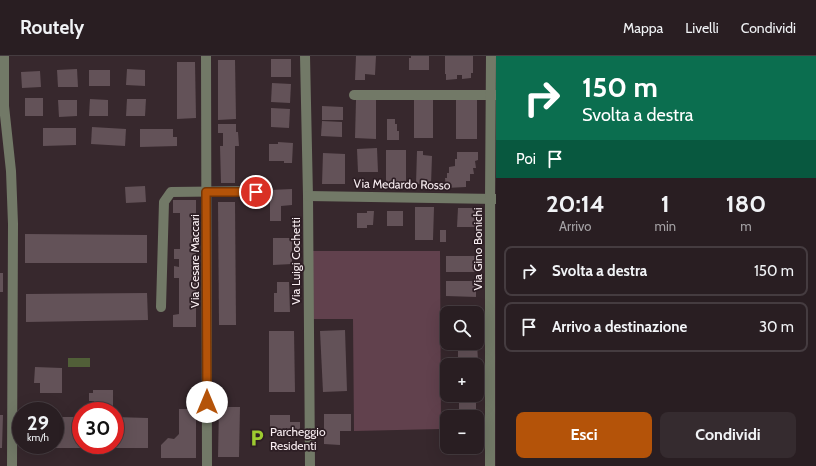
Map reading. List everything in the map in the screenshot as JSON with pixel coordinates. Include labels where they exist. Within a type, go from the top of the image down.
[{"type":"street","points":[[4,56],[4,106],[11,171],[13,224],[12,466]]},
{"type":"street","name":"Via Cesare Maccari","points":[[206,56],[207,466]]},
{"type":"street","name":"Via Luigi Cochetti","points":[[305,56],[308,196],[310,466]]},
{"type":"street","name":"Via Gino Bonichi","points":[[490,466],[493,199],[493,95],[491,56]]},
{"type":"street","points":[[354,95],[493,95]]},
{"type":"street","points":[[161,307],[164,202],[171,192],[256,192]]},
{"type":"street","name":"Via Medardo Rosso","points":[[308,196],[493,199]]},
{"type":"shaded area","points":[[313,251],[440,251],[440,429],[354,431],[353,319],[313,319]]},
{"type":"shaded area","points":[[68,358],[90,358],[90,367],[68,367]]},
{"type":"building","points":[[356,56],[376,56],[375,75],[365,74],[365,80],[355,80]]},
{"type":"building","points":[[411,56],[429,56],[429,70],[409,70],[409,58],[411,58]]},
{"type":"building","points":[[445,56],[473,56],[473,73],[471,73],[471,78],[462,79],[462,75],[457,75],[457,79],[446,80]]},
{"type":"building","points":[[271,59],[291,59],[291,77],[271,77]]},
{"type":"building","points":[[218,60],[235,60],[236,119],[218,120]]},
{"type":"building","points":[[177,62],[195,62],[196,118],[177,119]]},
{"type":"building","points":[[77,69],[78,87],[58,87],[57,70]]},
{"type":"building","points":[[127,69],[145,70],[145,86],[126,85]]},
{"type":"building","points":[[89,70],[110,70],[110,86],[89,86]]},
{"type":"building","points":[[40,71],[41,87],[22,88],[21,72]]},
{"type":"building","points":[[272,83],[291,84],[290,103],[271,102]]},
{"type":"building","points":[[25,98],[43,98],[43,116],[25,116]]},
{"type":"building","points":[[414,98],[433,98],[433,138],[414,138]]},
{"type":"building","points":[[90,99],[108,100],[108,116],[89,116]]},
{"type":"building","points":[[127,99],[146,99],[145,116],[126,116]]},
{"type":"building","points":[[456,99],[477,99],[477,139],[456,139]]},
{"type":"building","points":[[58,100],[77,100],[77,116],[59,117]]},
{"type":"building","points":[[356,100],[376,100],[376,139],[355,138]]},
{"type":"building","points":[[322,106],[343,107],[343,120],[322,120]]},
{"type":"building","points":[[271,108],[290,109],[289,128],[271,127]]},
{"type":"building","points":[[387,119],[395,119],[397,131],[399,131],[399,140],[387,140]]},
{"type":"building","points":[[322,121],[342,122],[342,137],[321,136]]},
{"type":"building","points":[[218,124],[236,124],[239,146],[235,146],[235,183],[221,183],[220,146],[223,146],[223,133],[218,133]]},
{"type":"building","points":[[92,127],[126,129],[125,146],[91,144]]},
{"type":"building","points":[[43,128],[76,128],[76,145],[43,146]]},
{"type":"building","points":[[140,129],[173,129],[173,137],[177,137],[177,146],[140,147]]},
{"type":"building","points":[[278,142],[293,143],[292,163],[284,163],[284,161],[269,161],[269,144],[278,144]]},
{"type":"building","points":[[377,148],[378,172],[358,172],[357,149]]},
{"type":"building","points":[[386,150],[406,150],[406,185],[386,185]]},
{"type":"building","points":[[417,151],[423,151],[423,155],[432,156],[431,185],[416,184]]},
{"type":"building","points":[[457,152],[478,152],[478,160],[475,161],[476,168],[473,168],[474,174],[470,174],[470,181],[466,181],[466,187],[446,188],[445,178],[447,178],[447,173],[449,173],[449,167],[455,166]]},
{"type":"building","points":[[323,153],[345,154],[345,184],[322,184]]},
{"type":"building","points":[[145,186],[146,202],[126,203],[125,187]]},
{"type":"building","points":[[292,189],[292,205],[281,206],[281,221],[270,221],[270,190]]},
{"type":"building","points":[[173,200],[196,200],[196,327],[173,327],[173,315],[179,314],[179,278],[174,278],[174,266],[179,267],[179,259],[174,259],[174,249],[180,249],[180,213],[173,213]]},
{"type":"building","points":[[218,202],[235,202],[236,325],[219,325]]},
{"type":"building","points":[[415,207],[434,207],[433,240],[415,240]]},
{"type":"building","points":[[458,208],[476,208],[476,227],[457,227]]},
{"type":"building","points":[[367,211],[374,211],[373,225],[367,225],[367,228],[357,228],[357,213],[367,213]]},
{"type":"building","points":[[387,211],[403,211],[403,226],[387,226]]},
{"type":"building","points":[[440,230],[446,230],[446,242],[440,242]]},
{"type":"building","points":[[25,234],[147,235],[147,263],[25,263]]},
{"type":"building","points":[[273,238],[292,238],[292,264],[273,265]]},
{"type":"building","points":[[446,256],[476,256],[476,272],[446,272]]},
{"type":"building","points":[[0,273],[3,273],[3,292],[0,292]]},
{"type":"building","points":[[446,281],[476,281],[476,297],[446,296]]},
{"type":"building","points":[[277,282],[289,282],[290,312],[274,312],[274,293],[277,293]]},
{"type":"building","points":[[147,293],[148,320],[26,322],[26,294]]},
{"type":"building","points":[[345,330],[347,391],[323,392],[320,331]]},
{"type":"building","points":[[269,331],[294,331],[295,392],[269,392]]},
{"type":"building","points":[[458,350],[477,350],[478,358],[458,358]]},
{"type":"building","points":[[35,367],[62,368],[62,393],[40,393],[40,383],[34,383]]},
{"type":"building","points":[[93,390],[113,390],[113,402],[89,401],[89,393],[93,393]]},
{"type":"building","points":[[459,402],[476,402],[476,410],[459,410]]},
{"type":"building","points":[[219,407],[240,407],[239,457],[218,457]]},
{"type":"building","points":[[179,409],[196,409],[196,458],[161,458],[161,445],[168,438],[174,439],[179,434]]},
{"type":"building","points":[[324,414],[351,414],[351,431],[340,431],[340,445],[324,444]]},
{"type":"building","points":[[0,415],[3,415],[2,448],[0,448]]},
{"type":"building","points":[[270,415],[290,415],[290,422],[300,422],[300,434],[270,434]]},
{"type":"building","points":[[64,417],[72,417],[72,448],[64,448]]},
{"type":"building","points":[[124,417],[148,418],[148,448],[124,448]]},
{"type":"place","name":"Parcheggio Residenti","points":[[257,438]]},
{"type":"route","points":[[207,402],[206,192],[256,192]]}]
